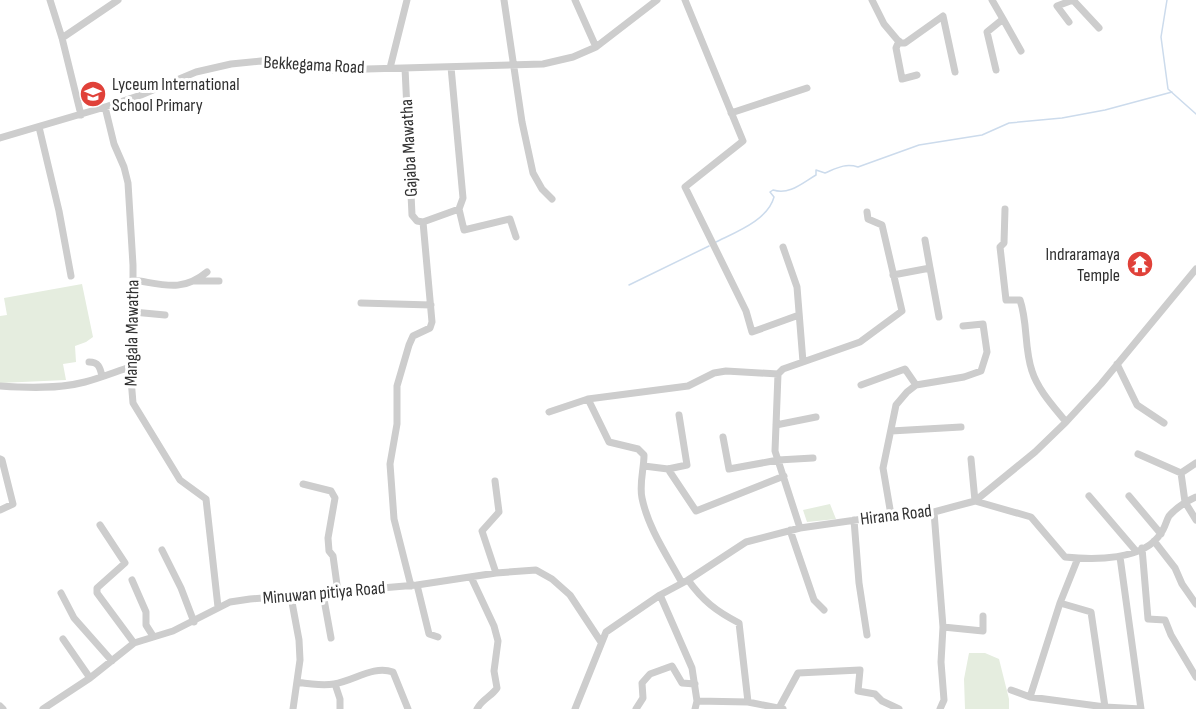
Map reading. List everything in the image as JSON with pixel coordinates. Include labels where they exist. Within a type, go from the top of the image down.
[{"type":"street","points":[[50,0],[81,115]]},
{"type":"street","points":[[62,38],[118,0]]},
{"type":"street","points":[[390,68],[407,0]]},
{"type":"street","points":[[504,0],[513,67],[533,173],[542,189],[552,199]]},
{"type":"street","points":[[575,0],[596,47]]},
{"type":"street","name":"Bekkegama Road","points":[[0,138],[105,107],[196,72],[231,64],[261,61],[331,70],[513,67],[553,62],[573,57],[596,47],[657,0]]},
{"type":"street","points":[[685,0],[743,141],[685,187],[746,311],[752,332],[799,315]]},
{"type":"street","points":[[872,0],[884,24],[900,43],[905,43],[943,16],[955,72]]},
{"type":"street","points":[[992,0],[1021,51]]},
{"type":"street","points":[[1069,22],[1057,6],[1073,0],[1099,28]]},
{"type":"street","points":[[996,70],[987,32],[1003,19]]},
{"type":"street","points":[[899,41],[896,48],[902,79],[917,75]]},
{"type":"street","name":"Gajaba Mawatha","points":[[405,68],[412,215],[417,221],[423,222],[459,208]]},
{"type":"street","points":[[451,68],[463,198],[459,208],[464,231],[510,219],[516,237]]},
{"type":"street","points":[[731,113],[807,88]]},
{"type":"street","name":"Mangala Mawatha","points":[[105,107],[114,144],[127,177],[133,280],[130,367],[132,398],[140,416],[180,480],[206,499],[218,607]]},
{"type":"street","points":[[39,128],[59,211],[71,276]]},
{"type":"street","points":[[1005,210],[1004,243],[1000,248],[1006,300],[1020,300],[1024,310],[1024,327],[1032,371],[1047,398],[1066,422]]},
{"type":"street","points":[[800,528],[775,451],[778,374],[783,369],[860,342],[902,311],[882,225],[868,219],[867,212]]},
{"type":"street","name":"Gajaba Mawatha","points":[[414,586],[393,519],[390,464],[396,424],[397,386],[413,336],[430,328],[432,322],[423,222]]},
{"type":"street","points":[[925,240],[939,317]]},
{"type":"street","points":[[783,248],[797,287],[803,362]]},
{"type":"street","points":[[893,275],[930,268]]},
{"type":"street","name":"Hirana Road","points":[[575,709],[606,632],[660,595],[685,582],[746,542],[800,528],[891,515],[934,512],[975,501],[1035,452],[1066,422],[1196,269]]},
{"type":"street","points":[[195,281],[207,272]]},
{"type":"street","points":[[133,280],[159,283],[164,287],[195,281],[219,281]]},
{"type":"street","points":[[361,303],[431,305]]},
{"type":"street","points":[[133,312],[165,315]]},
{"type":"street","points":[[891,515],[884,468],[896,405],[907,392],[916,386],[964,377],[981,370],[987,352],[983,324],[963,326]]},
{"type":"street","points":[[89,362],[99,365],[102,376]]},
{"type":"street","points":[[1117,364],[1137,405],[1164,423]]},
{"type":"street","points":[[0,386],[28,388],[69,385],[130,367]]},
{"type":"street","points":[[861,385],[905,369],[916,386]]},
{"type":"street","points":[[549,412],[588,399],[688,386],[714,373],[726,371],[778,374]]},
{"type":"street","points":[[588,399],[609,442],[638,449],[644,455],[642,499],[656,536],[685,582],[703,600],[723,615],[739,623],[748,702]]},
{"type":"street","points":[[644,466],[668,469],[687,465],[679,415]]},
{"type":"street","points":[[776,425],[816,417]]},
{"type":"street","points":[[891,431],[961,427]]},
{"type":"street","points":[[723,437],[729,469],[778,460],[813,458]]},
{"type":"street","points":[[1138,454],[1181,474]]},
{"type":"street","points":[[0,459],[13,504],[0,510]]},
{"type":"street","points":[[971,459],[975,501],[1031,517],[1065,557],[1120,557],[1139,550],[1161,534],[1169,516],[1185,502],[1196,497]]},
{"type":"street","points":[[1181,474],[1196,463]]},
{"type":"street","points":[[668,469],[696,511],[784,476]]},
{"type":"street","points":[[1181,474],[1185,502],[1196,520]]},
{"type":"street","points":[[495,481],[499,512],[482,531],[496,573]]},
{"type":"street","points":[[303,484],[331,491],[335,498],[328,538],[338,592]]},
{"type":"street","points":[[1089,496],[1139,550],[1148,619],[1165,620],[1171,635],[1196,677]]},
{"type":"street","points":[[1129,496],[1161,534]]},
{"type":"street","points":[[934,512],[943,627],[941,662],[944,700],[940,709]]},
{"type":"street","points":[[854,520],[859,583],[867,635]]},
{"type":"street","points":[[100,525],[125,563],[97,588],[97,593],[134,643]]},
{"type":"street","points":[[790,530],[814,600],[824,610]]},
{"type":"street","points":[[1154,541],[1175,568],[1182,584],[1196,604]]},
{"type":"street","points":[[162,550],[181,588],[194,622]]},
{"type":"street","points":[[1011,690],[1030,697],[1105,707],[1142,709],[1120,557]]},
{"type":"street","points":[[1030,697],[1060,603],[1078,558]]},
{"type":"street","name":"Minuwan pitiya Road","points":[[43,709],[90,678],[134,643],[173,631],[230,602],[250,599],[414,586],[496,573],[536,570],[552,579],[570,595],[601,642]]},
{"type":"street","points":[[471,577],[494,626],[498,641],[494,671],[497,688],[493,694],[482,700],[477,709]]},
{"type":"street","points":[[132,580],[146,612],[146,625],[153,636]]},
{"type":"street","points":[[414,586],[429,634],[438,637]]},
{"type":"street","points":[[61,593],[74,618],[112,661]]},
{"type":"street","points":[[323,594],[331,638]]},
{"type":"street","points":[[660,595],[692,668],[697,701],[695,709]]},
{"type":"street","points":[[291,597],[299,640],[300,660],[293,709]]},
{"type":"street","points":[[1060,603],[1091,612],[1105,707]]},
{"type":"street","points":[[943,627],[983,631],[982,616]]},
{"type":"street","points":[[63,639],[90,678]]},
{"type":"street","points":[[636,709],[643,698],[642,682],[650,674],[672,666],[682,683],[695,684]]},
{"type":"street","points":[[297,682],[316,685],[335,684],[379,670],[393,672],[408,709]]},
{"type":"street","points":[[697,701],[748,702],[781,708],[798,673],[860,670],[858,692],[875,694],[882,701],[899,709]]},
{"type":"street","points":[[335,684],[340,699],[340,709]]},
{"type":"shaded area","points":[[82,284],[93,337],[75,346],[76,362],[63,364],[66,380],[0,383],[0,316],[7,315],[4,298]]},
{"type":"shaded area","points":[[830,504],[836,519],[807,522],[803,510]]},
{"type":"shaded area","points":[[969,653],[985,653],[999,659],[1009,699],[1009,709],[965,709],[964,679]]},
{"type":"waterway","points":[[1167,0],[1161,37],[1168,89],[1196,114]]},
{"type":"waterway","points":[[716,242],[758,219],[771,205],[774,197],[770,192],[785,191],[796,187],[816,175],[816,170],[825,173],[845,166],[858,167],[919,145],[982,135],[1009,123],[1062,118],[1105,110],[1172,92]]},
{"type":"waterway","points":[[629,285],[709,246]]},
{"type":"place","name":"Lyceum International School Primary","points":[[93,94]]},
{"type":"place","name":"Indraramaya Temple","points":[[1140,264]]}]
